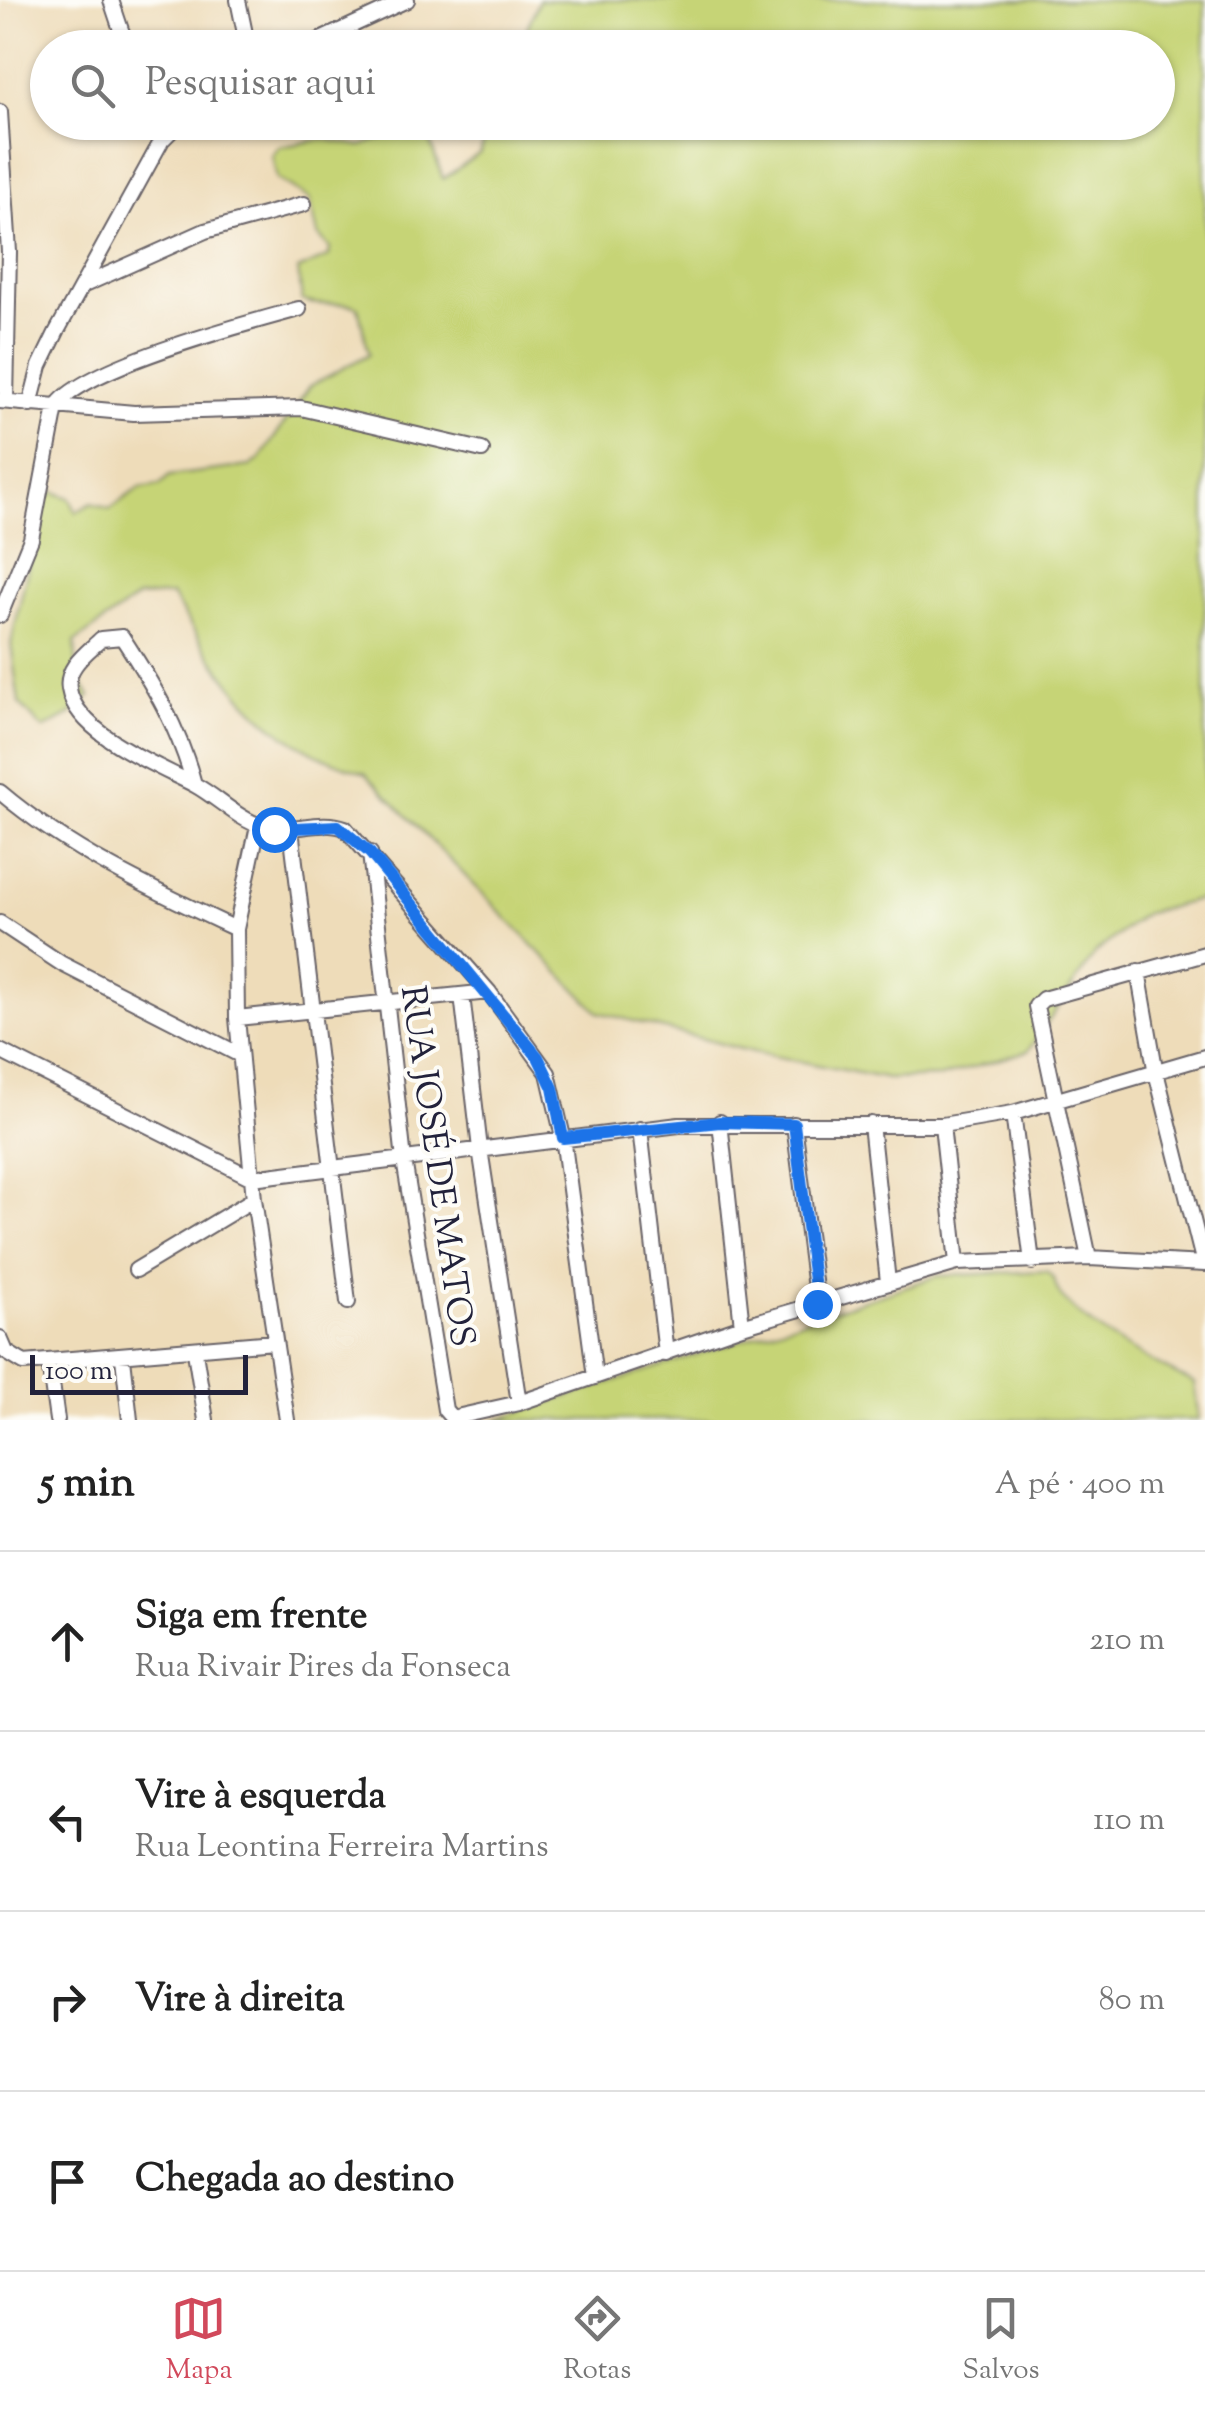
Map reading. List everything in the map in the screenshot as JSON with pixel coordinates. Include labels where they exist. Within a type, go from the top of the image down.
[{"type":"street","points":[[111,0],[121,30]]},
{"type":"street","points":[[238,0],[244,30]]},
{"type":"street","points":[[342,30],[407,0]]},
{"type":"street","points":[[0,112],[9,252],[3,401],[134,412],[301,408],[482,450]]},
{"type":"street","points":[[30,405],[40,366],[162,140]]},
{"type":"street","points":[[84,286],[205,231],[304,204]]},
{"type":"street","points":[[0,615],[32,540],[56,408],[64,394],[116,368],[299,309]]},
{"type":"street","points":[[194,784],[181,738],[160,694],[122,638],[101,639],[71,670],[69,690],[73,700],[116,744],[141,761],[194,784],[258,826],[338,826],[370,853],[489,992],[548,1073],[563,1138],[595,1378]]},
{"type":"street","points":[[0,792],[34,821],[123,876],[236,929]]},
{"type":"street","points":[[258,826],[236,929],[237,1018],[254,1199],[287,1420]]},
{"type":"street","points":[[291,829],[329,1170],[348,1302]]},
{"type":"street","name":"RUA JOSÉ DE MATOS","points":[[370,853],[404,1160],[444,1410],[459,1419]]},
{"type":"street","points":[[0,923],[62,964],[240,1055]]},
{"type":"street","points":[[1088,1258],[1038,1003],[1138,970],[1205,954]]},
{"type":"street","points":[[459,1419],[595,1378],[742,1326],[957,1263],[1088,1258],[1204,1264],[1155,1068],[1138,970]]},
{"type":"street","points":[[237,1018],[489,992]]},
{"type":"street","points":[[462,995],[480,1149],[519,1402]]},
{"type":"street","points":[[0,1051],[252,1178],[720,1122],[942,1125],[1013,1113],[1205,1056]]},
{"type":"street","points":[[1013,1113],[1032,1262]]},
{"type":"street","points":[[720,1122],[742,1326]]},
{"type":"street","points":[[794,1124],[817,1304]]},
{"type":"street","points":[[871,1124],[888,1282]]},
{"type":"street","points":[[942,1125],[957,1263]]},
{"type":"street","points":[[640,1129],[666,1354]]},
{"type":"street","points":[[136,1270],[254,1199]]},
{"type":"street","points":[[0,1338],[14,1358],[24,1363],[123,1358],[274,1342]]},
{"type":"street","points":[[194,1352],[206,1420]]},
{"type":"street","points":[[123,1358],[130,1420]]},
{"type":"street","points":[[50,1362],[57,1420]]},
{"type":"green space","points":[[539,0],[1205,0],[1205,898],[1144,914],[1095,953],[1028,1051],[941,1077],[888,1079],[753,1052],[598,1012],[365,773],[299,744],[250,705],[210,656],[172,595],[138,597],[75,642],[77,677],[90,696],[71,714],[43,729],[19,703],[11,644],[45,489],[70,498],[76,512],[92,503],[110,509],[139,488],[160,485],[169,476],[250,466],[259,460],[310,386],[369,354],[358,307],[302,300],[298,270],[329,256],[330,248],[318,235],[310,199],[277,179],[272,156],[279,147],[318,140],[361,146],[378,140],[430,140],[443,179],[480,153],[485,140],[1175,140],[1175,30],[526,30]]},
{"type":"green space","points":[[1046,1271],[1062,1297],[1090,1323],[1194,1383],[1199,1420],[495,1420],[938,1276]]},
{"type":"route","points":[[274,829],[330,824],[346,828],[370,853],[489,992],[538,1057],[553,1088],[563,1138],[720,1122],[794,1124],[817,1304]]}]
